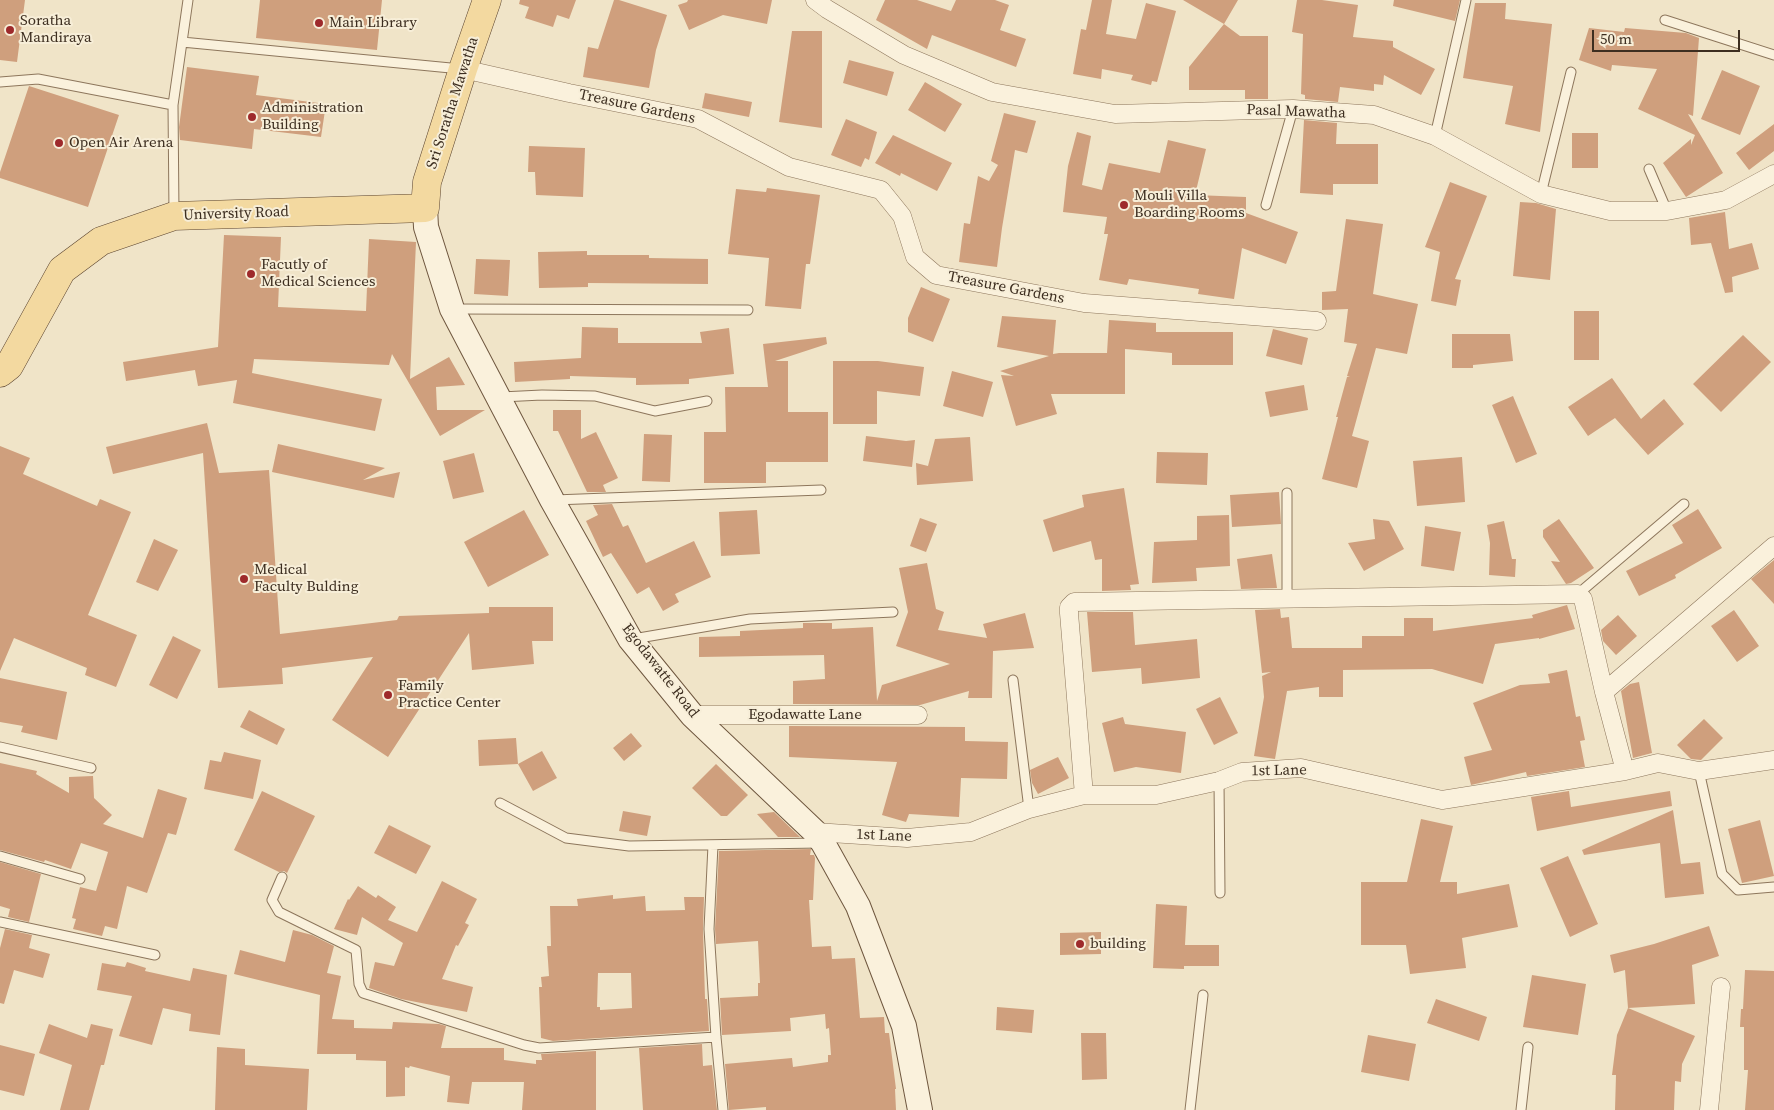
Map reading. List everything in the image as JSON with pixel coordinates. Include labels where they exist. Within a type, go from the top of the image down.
[{"type":"main road","name":"Sri Soratha Mawatha","points":[[425,208],[427,182],[487,0]]},
{"type":"main road","name":"University Road","points":[[0,374],[9,366],[62,270],[101,241],[174,216],[425,208]]},
{"type":"street","name":"Pasal Mawatha","points":[[815,0],[904,55],[992,92],[1115,114],[1293,109],[1374,115],[1435,136],[1541,194],[1610,211],[1667,211],[1726,200],[1774,174]]},
{"type":"street","name":"Treasure Gardens","points":[[463,69],[698,119],[789,167],[881,190],[902,216],[915,257],[936,275],[1084,303],[1317,321]]},
{"type":"street","name":"Egodawatte Road","points":[[425,208],[426,227],[452,309],[552,500],[630,639],[692,715],[819,837],[858,906],[904,1026],[920,1110]]},
{"type":"street","points":[[1604,692],[1774,546]]},
{"type":"street","points":[[1084,795],[1068,613],[1074,602],[1578,594],[1583,599],[1604,692],[1626,771]]},
{"type":"street","name":"Egodawatte Lane","points":[[692,715],[918,715]]},
{"type":"street","name":"1st Lane","points":[[819,837],[907,838],[971,832],[1029,809],[1084,795],[1156,795],[1219,781],[1242,772],[1300,768],[1442,800],[1626,771],[1658,763],[1699,771],[1774,760]]},
{"type":"street","points":[[1709,1110],[1721,987]]},
{"type":"lane","points":[[174,216],[173,105],[188,0]]},
{"type":"lane","points":[[1435,136],[1466,0]]},
{"type":"lane","points":[[1664,20],[1774,55]]},
{"type":"lane","points":[[182,42],[463,69]]},
{"type":"lane","points":[[1541,194],[1571,72]]},
{"type":"lane","points":[[0,82],[38,79],[173,105]]},
{"type":"lane","points":[[1266,205],[1293,109]]},
{"type":"lane","points":[[1649,169],[1667,211]]},
{"type":"lane","points":[[452,309],[748,310]]},
{"type":"lane","points":[[498,397],[542,395],[595,396],[655,411],[707,401]]},
{"type":"lane","points":[[552,500],[821,490]]},
{"type":"lane","points":[[1286,494],[1287,598]]},
{"type":"lane","points":[[1578,594],[1684,504]]},
{"type":"lane","points":[[630,639],[750,619],[892,612]]},
{"type":"lane","points":[[1014,680],[1029,809]]},
{"type":"lane","points":[[0,747],[91,768]]},
{"type":"lane","points":[[1699,771],[1722,874],[1738,890],[1774,887]]},
{"type":"lane","points":[[1219,781],[1220,893]]},
{"type":"lane","points":[[500,803],[566,838],[629,846],[713,845],[819,837]]},
{"type":"lane","points":[[713,845],[709,929],[723,1110]]},
{"type":"lane","points":[[0,856],[80,878]]},
{"type":"lane","points":[[282,877],[272,900],[279,912],[356,950],[359,984],[363,993],[524,1045],[539,1048],[716,1037]]},
{"type":"lane","points":[[0,922],[155,956]]},
{"type":"lane","points":[[1190,1110],[1203,995]]},
{"type":"lane","points":[[1521,1110],[1528,1047]]},
{"type":"building","name":"Soratha Mandiraya","points":[[0,0],[25,0],[17,62],[0,60]]},
{"type":"building","name":"Main Library","points":[[260,0],[382,0],[377,50],[256,38]]},
{"type":"building","points":[[520,0],[576,0],[569,19],[557,15],[553,27],[525,18],[529,7],[519,4]]},
{"type":"building","points":[[614,0],[667,15],[656,50],[649,88],[583,77],[588,47],[598,49]]},
{"type":"building","points":[[688,0],[772,0],[767,24],[723,15],[689,30],[678,5]]},
{"type":"building","points":[[885,0],[917,0],[951,11],[956,0],[995,0],[1009,5],[1000,30],[1026,39],[1016,67],[932,35],[927,49],[876,20]]},
{"type":"building","points":[[1092,0],[1112,0],[1106,34],[1136,39],[1146,3],[1176,11],[1157,82],[1152,81],[1151,85],[1131,80],[1133,75],[1102,69],[1101,79],[1073,74],[1081,29],[1086,30]]},
{"type":"building","points":[[1183,0],[1238,0],[1224,24]]},
{"type":"building","points":[[1297,0],[1322,0],[1358,5],[1353,37],[1393,41],[1393,47],[1435,69],[1421,95],[1384,75],[1383,85],[1374,84],[1374,91],[1340,87],[1338,102],[1305,99],[1305,95],[1301,94],[1303,34],[1292,32]]},
{"type":"building","points":[[1394,0],[1460,0],[1455,21],[1393,6]]},
{"type":"building","points":[[1475,3],[1506,3],[1505,19],[1552,24],[1540,132],[1505,124],[1513,86],[1463,78]]},
{"type":"building","points":[[1224,24],[1240,36],[1268,36],[1268,99],[1245,99],[1245,90],[1189,90],[1189,67]]},
{"type":"building","points":[[1589,28],[1624,32],[1625,28],[1686,33],[1699,38],[1693,116],[1688,114],[1723,173],[1686,197],[1663,163],[1691,139],[1691,145],[1695,135],[1638,109],[1657,69],[1612,65],[1611,71],[1579,60]]},
{"type":"building","points":[[792,31],[822,31],[822,128],[779,122]]},
{"type":"building","points":[[849,60],[894,72],[887,96],[843,83]]},
{"type":"building","name":"Administration Building","points":[[187,67],[259,76],[256,95],[326,104],[321,137],[254,129],[252,149],[180,140],[179,127]]},
{"type":"building","points":[[1722,70],[1760,86],[1740,135],[1701,119]]},
{"type":"building","points":[[925,82],[962,104],[945,132],[908,110]]},
{"type":"building","name":"Open Air Arena","points":[[29,86],[119,115],[88,207],[0,178],[0,172]]},
{"type":"building","points":[[705,93],[752,102],[749,117],[702,108]]},
{"type":"building","points":[[1004,113],[1036,121],[1027,153],[1015,150],[997,267],[959,262],[964,223],[970,224],[978,176],[989,181],[998,165],[991,161]]},
{"type":"building","points":[[846,119],[877,132],[869,160],[865,158],[861,167],[831,155]]},
{"type":"building","points":[[1304,120],[1337,123],[1336,144],[1378,144],[1378,184],[1333,184],[1333,195],[1300,193]]},
{"type":"building","points":[[1774,124],[1774,151],[1749,170],[1736,153]]},
{"type":"building","points":[[1077,132],[1091,136],[1082,185],[1102,190],[1109,163],[1160,173],[1168,140],[1206,149],[1195,195],[1246,197],[1246,213],[1298,232],[1286,264],[1242,248],[1234,299],[1198,294],[1199,289],[1129,279],[1127,285],[1099,280],[1108,234],[1104,234],[1107,217],[1063,212],[1068,166]]},
{"type":"building","points":[[1572,133],[1598,133],[1598,168],[1572,168]]},
{"type":"building","points":[[893,135],[952,163],[937,191],[901,173],[900,176],[875,163]]},
{"type":"building","points":[[529,146],[585,148],[583,197],[536,195],[535,172],[528,172]]},
{"type":"building","points":[[1450,182],[1487,196],[1455,279],[1461,280],[1456,306],[1431,301],[1440,252],[1425,247]]},
{"type":"building","points":[[767,188],[820,195],[810,264],[806,264],[801,309],[765,306],[769,258],[728,254],[736,189],[766,192]]},
{"type":"building","points":[[1520,202],[1536,203],[1556,209],[1550,280],[1513,276]]},
{"type":"building","points":[[1725,212],[1729,249],[1752,243],[1759,269],[1732,277],[1733,292],[1725,293],[1711,243],[1691,245],[1689,218]]},
{"type":"building","points":[[1346,219],[1383,224],[1373,294],[1418,304],[1407,354],[1376,348],[1352,436],[1369,441],[1357,488],[1322,479],[1338,417],[1336,417],[1347,377],[1350,377],[1347,376],[1357,344],[1344,342],[1348,309],[1322,310],[1322,292],[1336,291]]},
{"type":"building","name":"Facutly of Medical Sciences","points":[[224,235],[281,237],[278,307],[366,311],[369,239],[416,242],[410,379],[449,357],[465,385],[436,387],[437,410],[485,410],[440,436],[392,354],[389,365],[254,359],[252,373],[382,399],[375,431],[233,403],[237,380],[198,386],[195,370],[126,381],[123,362],[218,347]]},
{"type":"building","points":[[587,251],[587,255],[649,255],[649,258],[708,259],[708,284],[588,283],[588,287],[539,288],[538,252]]},
{"type":"building","points":[[476,259],[510,260],[508,296],[474,294]]},
{"type":"building","points":[[921,287],[950,299],[933,342],[908,332],[908,318]]},
{"type":"building","points":[[1574,311],[1599,311],[1599,360],[1574,360]]},
{"type":"building","points":[[1002,316],[1056,320],[1053,354],[1107,353],[1109,320],[1156,323],[1156,332],[1233,332],[1233,365],[1172,365],[1172,353],[1125,349],[1125,394],[1051,394],[1057,414],[1016,426],[1001,375],[1014,376],[1000,371],[1049,356],[997,347]]},
{"type":"building","points":[[582,327],[618,328],[618,343],[702,343],[700,332],[729,328],[734,374],[689,379],[689,384],[636,385],[636,378],[570,376],[570,379],[515,382],[514,362],[581,358]]},
{"type":"building","points":[[1273,329],[1308,338],[1302,365],[1266,356]]},
{"type":"building","points":[[1452,334],[1510,334],[1513,361],[1473,365],[1473,368],[1452,368]]},
{"type":"building","points":[[1743,335],[1771,362],[1721,412],[1693,384]]},
{"type":"building","points":[[826,337],[827,344],[775,361],[788,361],[788,412],[828,412],[828,462],[766,462],[766,483],[704,483],[704,432],[726,432],[725,387],[768,387],[763,344]]},
{"type":"building","points":[[833,361],[878,361],[924,367],[920,396],[877,391],[877,424],[833,424]]},
{"type":"building","points":[[952,371],[993,382],[983,417],[943,406]]},
{"type":"building","points":[[1612,378],[1641,419],[1664,399],[1684,424],[1648,455],[1615,418],[1588,436],[1568,407]]},
{"type":"building","points":[[1304,385],[1308,410],[1270,417],[1265,392]]},
{"type":"building","points":[[1513,396],[1537,454],[1516,463],[1492,405]]},
{"type":"building","points":[[553,410],[581,410],[581,439],[596,432],[618,478],[603,485],[606,492],[587,492],[558,431],[553,431]]},
{"type":"building","points":[[207,423],[219,473],[269,470],[280,634],[397,620],[399,616],[489,613],[489,607],[553,607],[553,641],[532,641],[534,664],[472,670],[469,633],[388,757],[332,720],[373,657],[282,668],[283,684],[218,688],[203,453],[113,474],[106,447]]},
{"type":"building","points":[[644,434],[672,435],[670,482],[642,481]]},
{"type":"building","points":[[866,436],[906,441],[915,440],[912,467],[863,461]]},
{"type":"building","points":[[970,437],[973,481],[917,485],[916,463],[928,466],[935,439]]},
{"type":"building","points":[[278,444],[385,468],[363,480],[400,472],[394,498],[272,472]]},
{"type":"building","points":[[0,446],[30,458],[23,474],[97,506],[100,499],[131,512],[88,615],[137,635],[116,687],[85,675],[87,668],[14,638],[0,671]]},
{"type":"building","points":[[1157,452],[1208,453],[1207,485],[1156,483]]},
{"type":"building","points":[[474,453],[484,492],[453,499],[443,461]]},
{"type":"building","points":[[1462,457],[1465,502],[1417,506],[1413,461]]},
{"type":"building","points":[[1124,488],[1139,584],[1130,585],[1131,590],[1102,591],[1102,559],[1095,560],[1091,541],[1053,552],[1043,520],[1084,507],[1082,495]]},
{"type":"building","points":[[1279,492],[1281,524],[1232,527],[1230,495]]},
{"type":"building","points":[[612,504],[623,527],[628,525],[646,563],[694,541],[711,577],[675,594],[679,602],[663,611],[649,587],[637,594],[611,553],[603,557],[586,521],[598,515],[593,505]]},
{"type":"building","points":[[1698,509],[1722,548],[1675,575],[1676,578],[1639,596],[1626,571],[1683,543],[1672,525]]},
{"type":"building","points":[[524,510],[549,555],[488,587],[464,542]]},
{"type":"building","points":[[757,510],[760,554],[721,556],[719,512]]},
{"type":"building","points":[[1229,515],[1230,566],[1196,568],[1197,581],[1152,583],[1154,542],[1197,540],[1197,516]]},
{"type":"building","points":[[920,518],[937,524],[926,552],[910,546]]},
{"type":"building","points":[[1373,519],[1389,521],[1404,549],[1364,571],[1348,543],[1375,539]]},
{"type":"building","points":[[1559,519],[1594,568],[1571,583],[1566,584],[1551,561],[1560,562],[1543,537],[1543,530]]},
{"type":"building","points":[[1504,521],[1512,559],[1516,559],[1515,577],[1489,575],[1490,543],[1487,525]]},
{"type":"building","points":[[1425,526],[1461,532],[1454,571],[1421,566]]},
{"type":"building","points":[[154,539],[178,550],[158,591],[136,582]]},
{"type":"building","points":[[1272,554],[1277,588],[1241,589],[1237,559]]},
{"type":"building","points":[[1774,560],[1774,604],[1751,579]]},
{"type":"building","points":[[927,563],[936,609],[944,612],[938,630],[987,638],[983,624],[1025,613],[1034,648],[993,651],[992,698],[968,698],[969,691],[920,705],[793,704],[793,681],[825,679],[824,655],[699,657],[699,637],[740,636],[740,631],[803,628],[803,623],[832,623],[832,629],[873,627],[877,701],[882,685],[950,664],[896,646],[908,612],[899,568]]},
{"type":"building","points":[[1567,605],[1575,629],[1539,639],[1495,644],[1483,684],[1432,669],[1343,670],[1343,697],[1319,697],[1319,687],[1287,691],[1275,759],[1254,756],[1264,697],[1262,676],[1271,672],[1262,673],[1255,610],[1280,609],[1281,618],[1289,617],[1292,648],[1362,648],[1362,636],[1404,636],[1404,618],[1433,618],[1433,631],[1533,618],[1532,615]]},
{"type":"building","points":[[1734,610],[1759,646],[1737,662],[1711,626]]},
{"type":"building","points":[[1087,612],[1133,612],[1135,645],[1197,639],[1200,678],[1142,684],[1141,668],[1092,672]]},
{"type":"building","points":[[1618,615],[1637,636],[1616,655],[1603,641],[1601,630]]},
{"type":"building","points":[[173,636],[201,650],[177,699],[149,685]]},
{"type":"building","points":[[1567,670],[1576,717],[1580,716],[1585,740],[1580,741],[1585,767],[1527,776],[1526,772],[1471,785],[1464,757],[1492,750],[1473,703],[1520,685],[1550,683],[1548,674]]},
{"type":"building","points":[[0,678],[67,692],[57,740],[21,732],[23,726],[0,722]]},
{"type":"building","points":[[1639,682],[1652,753],[1633,758],[1621,691],[1630,684]]},
{"type":"building","points":[[1220,697],[1238,733],[1214,745],[1196,709]]},
{"type":"building","points":[[249,710],[285,729],[277,745],[240,727]]},
{"type":"building","points":[[1123,717],[1125,724],[1186,732],[1181,773],[1136,767],[1114,772],[1102,723]]},
{"type":"building","points":[[1704,719],[1723,738],[1701,760],[1691,759],[1677,745]]},
{"type":"building","points":[[789,726],[965,727],[965,741],[1008,742],[1007,779],[961,778],[959,817],[909,814],[906,822],[882,815],[897,762],[789,757]]},
{"type":"building","points":[[631,733],[642,746],[624,761],[613,748]]},
{"type":"building","points":[[516,738],[518,764],[479,766],[478,740]]},
{"type":"building","points":[[542,751],[557,778],[533,791],[518,764]]},
{"type":"building","points":[[224,752],[261,760],[253,799],[204,789],[210,760],[221,762]]},
{"type":"building","points":[[1058,757],[1069,778],[1038,794],[1032,783],[1030,770]]},
{"type":"building","points":[[0,763],[37,771],[36,774],[69,793],[69,777],[93,776],[94,798],[112,815],[103,824],[143,838],[158,789],[187,798],[176,835],[168,833],[147,893],[127,886],[117,929],[105,926],[102,936],[73,929],[76,919],[72,918],[80,887],[96,891],[108,852],[81,843],[71,869],[45,860],[44,862],[0,850]]},
{"type":"building","points":[[716,764],[748,795],[727,816],[721,816],[692,788]]},
{"type":"building","points":[[262,791],[315,816],[287,873],[284,871],[279,872],[234,850]]},
{"type":"building","points":[[1569,791],[1571,807],[1670,791],[1672,806],[1537,831],[1531,797]]},
{"type":"building","points":[[1673,810],[1681,864],[1700,862],[1704,894],[1665,898],[1660,843],[1584,855],[1582,850]]},
{"type":"building","points":[[623,811],[651,816],[647,836],[619,831]]},
{"type":"building","points":[[774,812],[800,837],[778,837],[757,814]]},
{"type":"building","points":[[1421,819],[1453,826],[1440,882],[1457,882],[1457,894],[1509,884],[1518,927],[1462,938],[1466,968],[1410,974],[1406,945],[1361,945],[1361,882],[1407,882]]},
{"type":"building","points":[[1760,820],[1774,876],[1742,883],[1728,829]]},
{"type":"building","points":[[389,825],[431,846],[416,874],[374,853]]},
{"type":"building","points":[[811,849],[810,855],[814,855],[815,858],[813,900],[809,900],[812,947],[831,946],[832,959],[855,958],[860,1018],[884,1017],[885,1033],[889,1033],[896,1089],[896,1110],[766,1110],[766,1107],[729,1110],[725,1064],[792,1058],[793,1067],[828,1062],[828,1055],[831,1055],[829,1028],[826,1029],[825,1014],[790,1018],[791,1031],[722,1035],[720,998],[758,996],[758,983],[760,983],[758,941],[716,944],[719,851]]},
{"type":"building","points":[[1568,856],[1598,924],[1570,937],[1540,868]]},
{"type":"building","points":[[0,862],[41,874],[29,922],[8,917],[10,909],[0,906]]},
{"type":"building","points":[[442,881],[477,899],[465,923],[469,925],[458,946],[456,945],[442,979],[473,987],[467,1012],[401,999],[369,988],[375,962],[394,966],[403,943],[362,917],[357,935],[334,929],[348,899],[358,886],[376,898],[378,895],[396,907],[388,920],[417,932]]},
{"type":"building","points":[[613,895],[613,899],[645,896],[646,911],[685,910],[684,897],[704,897],[705,999],[707,999],[709,1031],[553,1041],[541,1038],[539,987],[542,987],[541,977],[549,976],[547,946],[551,946],[550,906],[578,906],[577,899]],"holes":[[[598,973],[631,973],[632,1008],[600,1010],[600,1007],[597,1007]]]},
{"type":"building","points":[[1156,904],[1187,906],[1185,945],[1219,945],[1219,966],[1184,966],[1184,969],[1153,968]]},
{"type":"building","points":[[1709,926],[1719,956],[1692,965],[1695,1004],[1628,1008],[1625,970],[1614,973],[1610,955],[1654,944]]},
{"type":"building","points":[[5,929],[32,935],[29,948],[50,954],[43,978],[14,970],[4,1004],[0,1003],[0,948]]},
{"type":"building","points":[[293,930],[312,935],[334,946],[327,973],[341,976],[332,1019],[354,1020],[354,1028],[392,1029],[393,1022],[439,1024],[446,1026],[441,1048],[504,1048],[504,1060],[536,1064],[536,1060],[542,1060],[541,1054],[596,1051],[596,1110],[522,1110],[524,1082],[472,1082],[469,1104],[447,1102],[450,1076],[410,1066],[409,1068],[405,1067],[405,1096],[386,1097],[386,1061],[356,1060],[356,1054],[317,1054],[320,995],[234,974],[240,950],[285,962]]},
{"type":"building","name":"building","points":[[1101,932],[1101,954],[1060,955],[1060,933]]},
{"type":"building","points":[[127,962],[146,968],[145,971],[190,981],[193,968],[227,975],[220,1035],[189,1031],[191,1014],[163,1008],[152,1045],[119,1036],[132,996],[97,990],[102,963],[125,967]]},
{"type":"building","points":[[1745,970],[1774,971],[1774,1110],[1745,1110],[1748,1070],[1744,1070],[1744,1027],[1740,1027]]},
{"type":"building","points":[[1532,975],[1586,984],[1578,1035],[1523,1027]]},
{"type":"building","points":[[1436,999],[1487,1017],[1479,1041],[1427,1023]]},
{"type":"building","points":[[997,1007],[1034,1010],[1032,1033],[996,1030]]},
{"type":"building","points":[[1628,1008],[1695,1036],[1682,1064],[1681,1082],[1675,1081],[1674,1110],[1615,1110],[1616,1075],[1612,1075],[1617,1035]]},
{"type":"building","points":[[49,1024],[87,1038],[91,1024],[113,1029],[104,1065],[101,1065],[89,1110],[60,1110],[72,1065],[39,1053]]},
{"type":"building","points":[[1081,1033],[1106,1033],[1107,1079],[1082,1080]]},
{"type":"building","points":[[1368,1035],[1416,1044],[1409,1081],[1361,1072]]},
{"type":"building","points":[[702,1044],[703,1066],[712,1065],[717,1110],[643,1110],[639,1048]]},
{"type":"building","points":[[0,1045],[35,1054],[24,1096],[0,1090]]},
{"type":"building","points":[[217,1047],[245,1049],[245,1065],[309,1069],[307,1110],[215,1110]]},
{"type":"place","name":"Main Library","points":[[319,23]]},
{"type":"place","name":"Soratha Mandiraya","points":[[10,30]]},
{"type":"place","name":"Administration Building","points":[[252,117]]},
{"type":"place","name":"Open Air Arena","points":[[59,143]]},
{"type":"place","name":"Mouli Villa Boarding Rooms","points":[[1124,205]]},
{"type":"place","name":"Facutly of Medical Sciences","points":[[251,274]]},
{"type":"place","name":"Medical Faculty Bulding","points":[[244,579]]},
{"type":"place","name":"Family Practice Center","points":[[388,695]]},
{"type":"place","name":"building","points":[[1080,944]]}]
